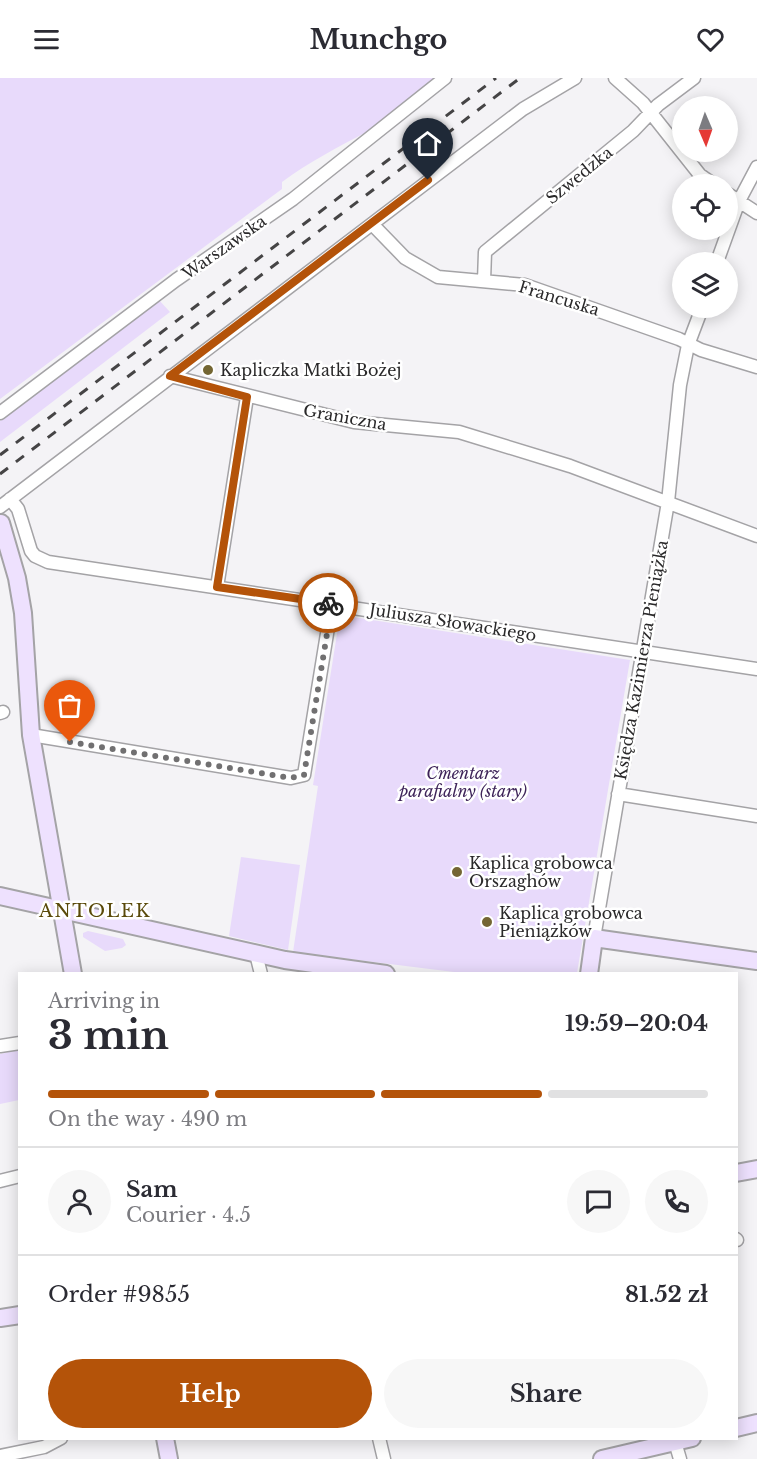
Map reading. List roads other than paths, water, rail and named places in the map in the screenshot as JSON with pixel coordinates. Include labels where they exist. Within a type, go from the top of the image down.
[{"type":"street","name":"Warszawska","points":[[0,413],[176,280],[294,199],[445,78]]},
{"type":"street","points":[[4,504],[537,98],[575,78]]},
{"type":"street","points":[[615,78],[643,103],[699,174]]},
{"type":"street","name":"Szwedzka","points":[[484,281],[485,252],[651,114],[658,105],[694,78]]},
{"type":"street","points":[[721,252],[739,201],[757,167]]},
{"type":"street","points":[[739,201],[757,213]]},
{"type":"street","name":"Francuska","points":[[372,224],[405,258],[438,277],[525,285],[679,339],[688,345],[757,367]]},
{"type":"street","name":"Księdza Kazimierza Pieniążka","points":[[589,972],[668,502],[680,385],[688,345],[698,318]]},
{"type":"street","name":"Graniczna","points":[[170,376],[354,422],[459,432],[570,466],[757,536]]},
{"type":"street","points":[[217,587],[247,397]]},
{"type":"street","name":"Juliusza Słowackiego","points":[[4,504],[20,515],[31,551],[40,559],[757,669]]},
{"type":"street","points":[[1,523],[14,562],[23,613],[31,735],[73,972]]},
{"type":"street","points":[[31,735],[291,778],[304,775],[332,603]]},
{"type":"street","points":[[618,794],[757,816]]},
{"type":"street","points":[[0,896],[256,954],[372,972]]},
{"type":"street","points":[[594,938],[757,961]]},
{"type":"street","points":[[256,954],[260,972]]},
{"type":"street","points":[[0,1046],[18,1042]]},
{"type":"street","points":[[738,1173],[757,1169]]},
{"type":"street","points":[[0,1181],[18,1176]]},
{"type":"street","points":[[0,1318],[18,1315]]},
{"type":"street","points":[[738,1428],[757,1423]]},
{"type":"street","points":[[0,1456],[44,1447],[57,1440]]},
{"type":"street","points":[[165,1440],[169,1459]]},
{"type":"street","points":[[379,1440],[384,1459]]},
{"type":"street","points":[[602,1459],[664,1442],[680,1459]]},
{"type":"railway","points":[[0,455],[496,78]]},
{"type":"railway","points":[[0,474],[520,78]]},
{"type":"place","name":"Kapliczka Matki Bożej","points":[[208,370]]},
{"type":"place","name":"Kaplica grobowca Orszaghów","points":[[457,872]]},
{"type":"place","name":"Kaplica grobowca Pieniążków","points":[[487,922]]},
{"type":"district","name":"ANTOLEK","points":[[95,911]]},
{"type":"park label","name":"Cmentarz parafialny (stary)","points":[[463,782]]}]
